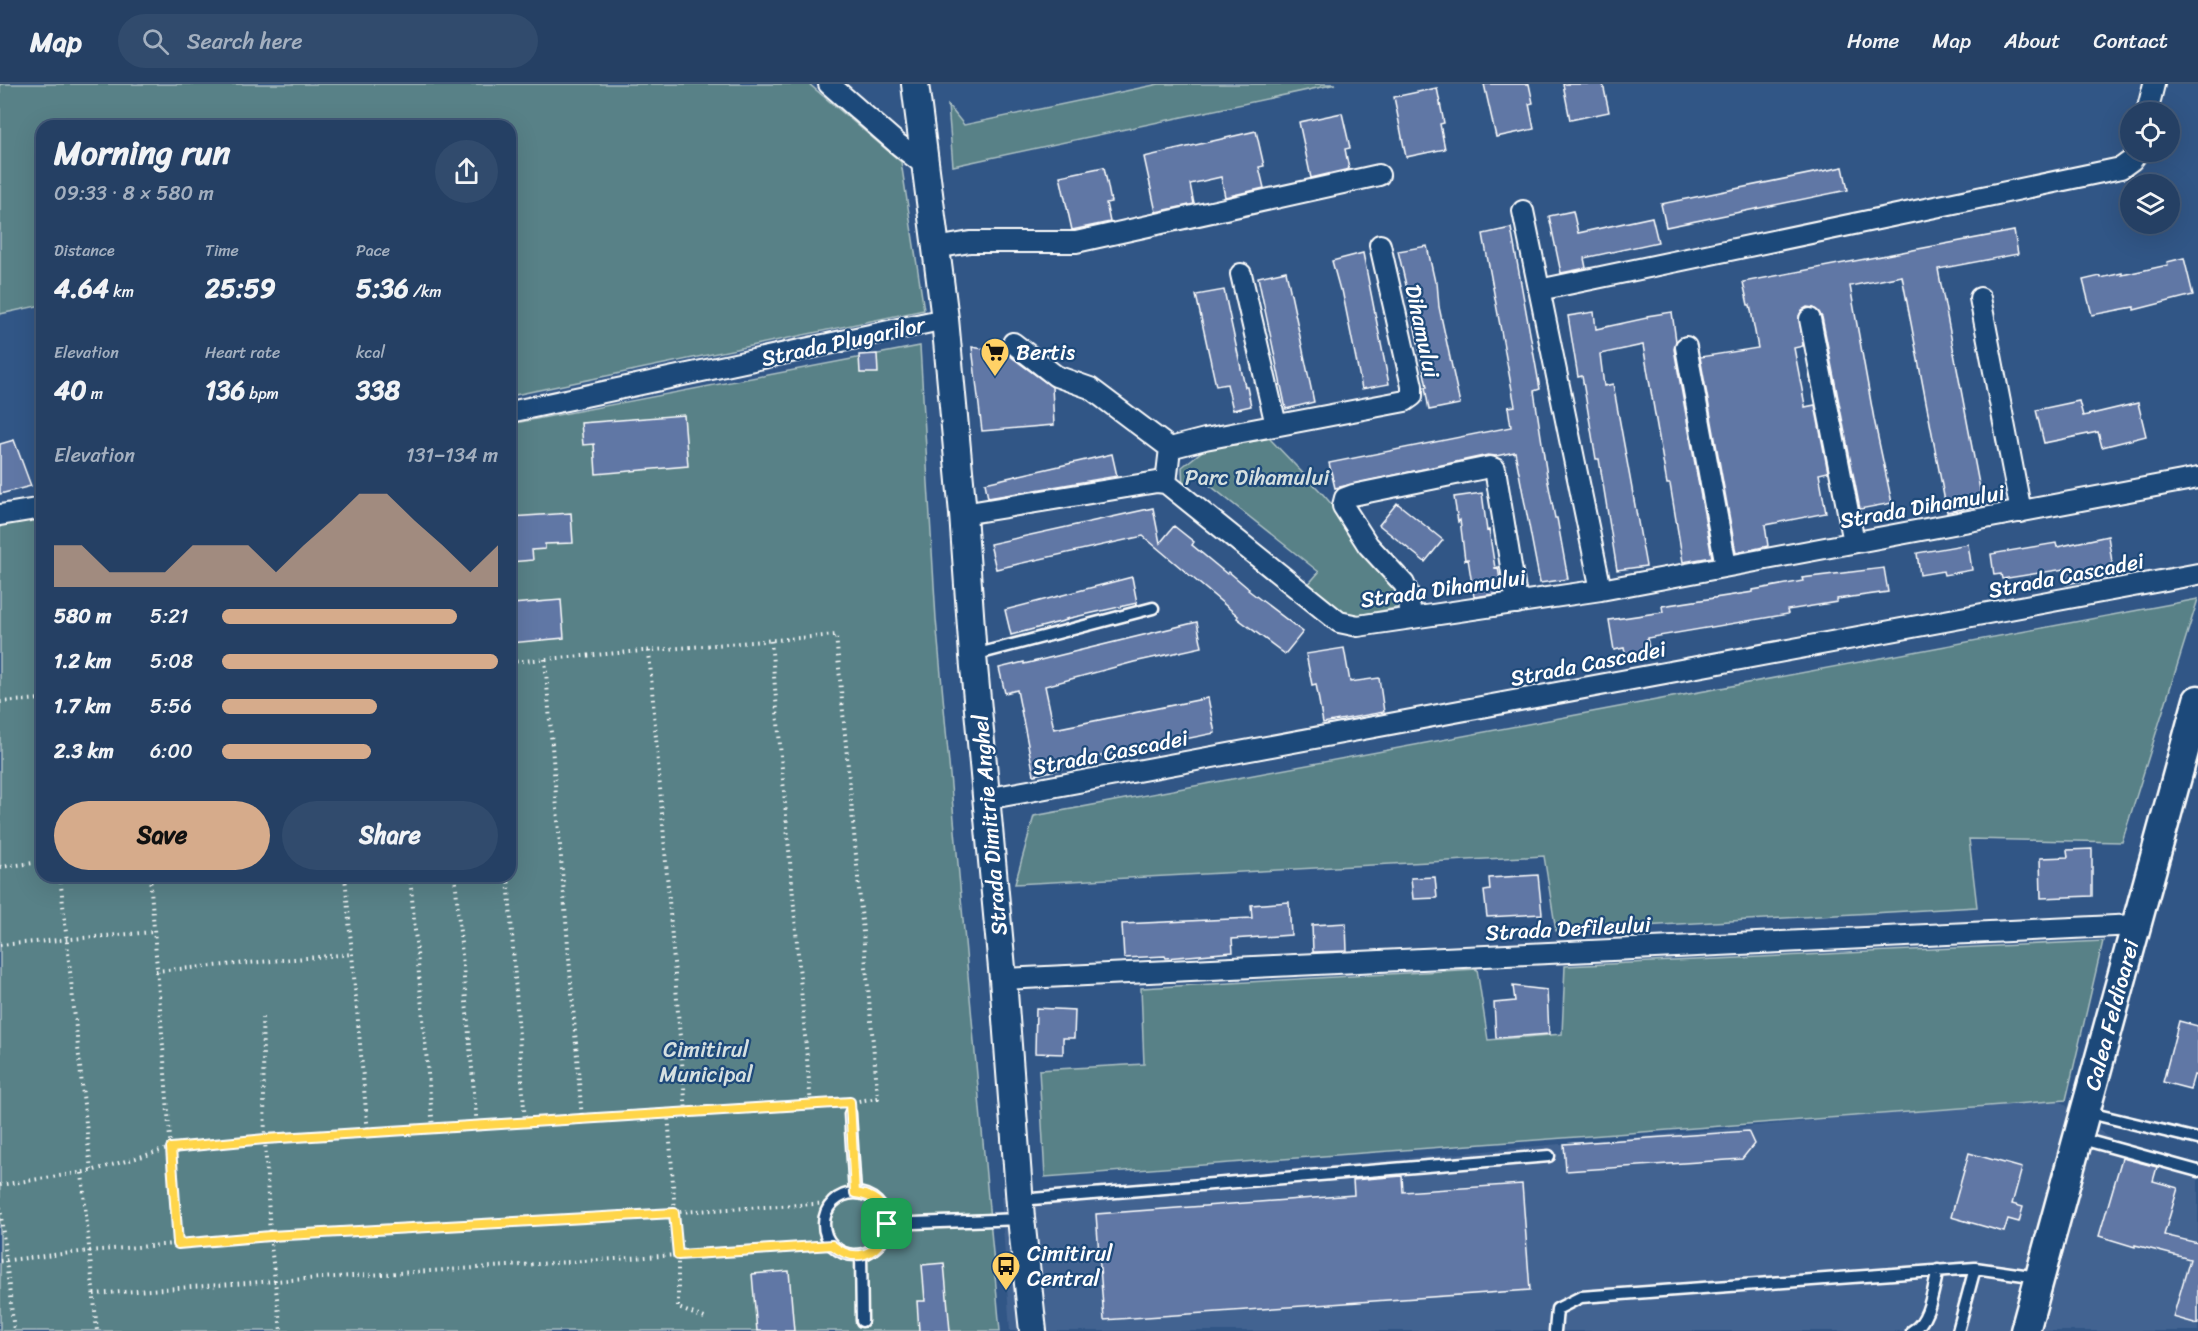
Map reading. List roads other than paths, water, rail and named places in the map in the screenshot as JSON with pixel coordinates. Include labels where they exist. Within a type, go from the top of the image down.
[{"type":"main road","name":"Calea Feldioarei","points":[[2025,1331],[2198,700]]},
{"type":"street","points":[[829,84],[926,166]]},
{"type":"street","name":"Strada Plugarilor","points":[[516,411],[945,319],[915,84]]},
{"type":"street","points":[[2150,102],[2154,84]]},
{"type":"street","points":[[1539,290],[2121,168],[2129,162]]},
{"type":"street","points":[[936,248],[970,242],[1076,242],[1379,175]]},
{"type":"street","points":[[1523,211],[1601,590]]},
{"type":"street","name":"Dihamului","points":[[1170,448],[1205,439],[1405,401],[1412,396],[1412,386],[1380,245]]},
{"type":"street","points":[[1241,274],[1276,425]]},
{"type":"street","name":"Strada Dihamului","points":[[1980,298],[2021,512]]},
{"type":"street","name":"Strada Dimitrie Anghel","points":[[945,319],[1033,1331]]},
{"type":"street","points":[[1810,319],[1854,542]]},
{"type":"street","points":[[963,514],[1157,482],[1166,483],[1170,448],[1090,388],[1056,376],[1013,343]]},
{"type":"street","points":[[1686,347],[1726,566]]},
{"type":"street","points":[[1411,618],[1408,593],[1404,584],[1368,545],[1343,506],[1345,498],[1490,467],[1496,474],[1517,603]]},
{"type":"street","name":"Strada Dihamului","points":[[1166,483],[1339,622],[1358,626],[1601,590],[2198,478]]},
{"type":"street","points":[[0,516],[36,509]]},
{"type":"street","name":"Strada Cascadei","points":[[986,799],[2198,574]]},
{"type":"street","name":"Strada Defileului","points":[[1003,979],[2136,925]]},
{"type":"lane","points":[[973,656],[1153,608]]},
{"type":"lane","points":[[850,1114],[855,1193]]},
{"type":"lane","points":[[2081,1125],[2198,1139]]},
{"type":"lane","points":[[2081,1125],[2198,1171]]},
{"type":"lane","points":[[887,1224],[1549,1156]]},
{"type":"lane","points":[[855,1193],[873,1198],[881,1205],[887,1224],[880,1244],[872,1251],[861,1255],[840,1252],[826,1236],[824,1226],[825,1216],[832,1203],[845,1194],[855,1193]]},
{"type":"lane","points":[[861,1255],[862,1321]]},
{"type":"lane","points":[[1958,1331],[1975,1268]]},
{"type":"lane","points":[[1555,1331],[1557,1309],[1581,1297],[1975,1268],[2040,1277]]},
{"type":"lane","points":[[1912,1331],[1919,1328],[1926,1314],[1938,1270]]},
{"type":"place","name":"Bertis","points":[[995,378]]},
{"type":"place","name":"Cimitirul Central","points":[[1006,1292]]},
{"type":"park label","name":"Parc Dihamului","points":[[1257,477]]},
{"type":"park label","name":"Cimitirul Municipal","points":[[706,1062]]}]
